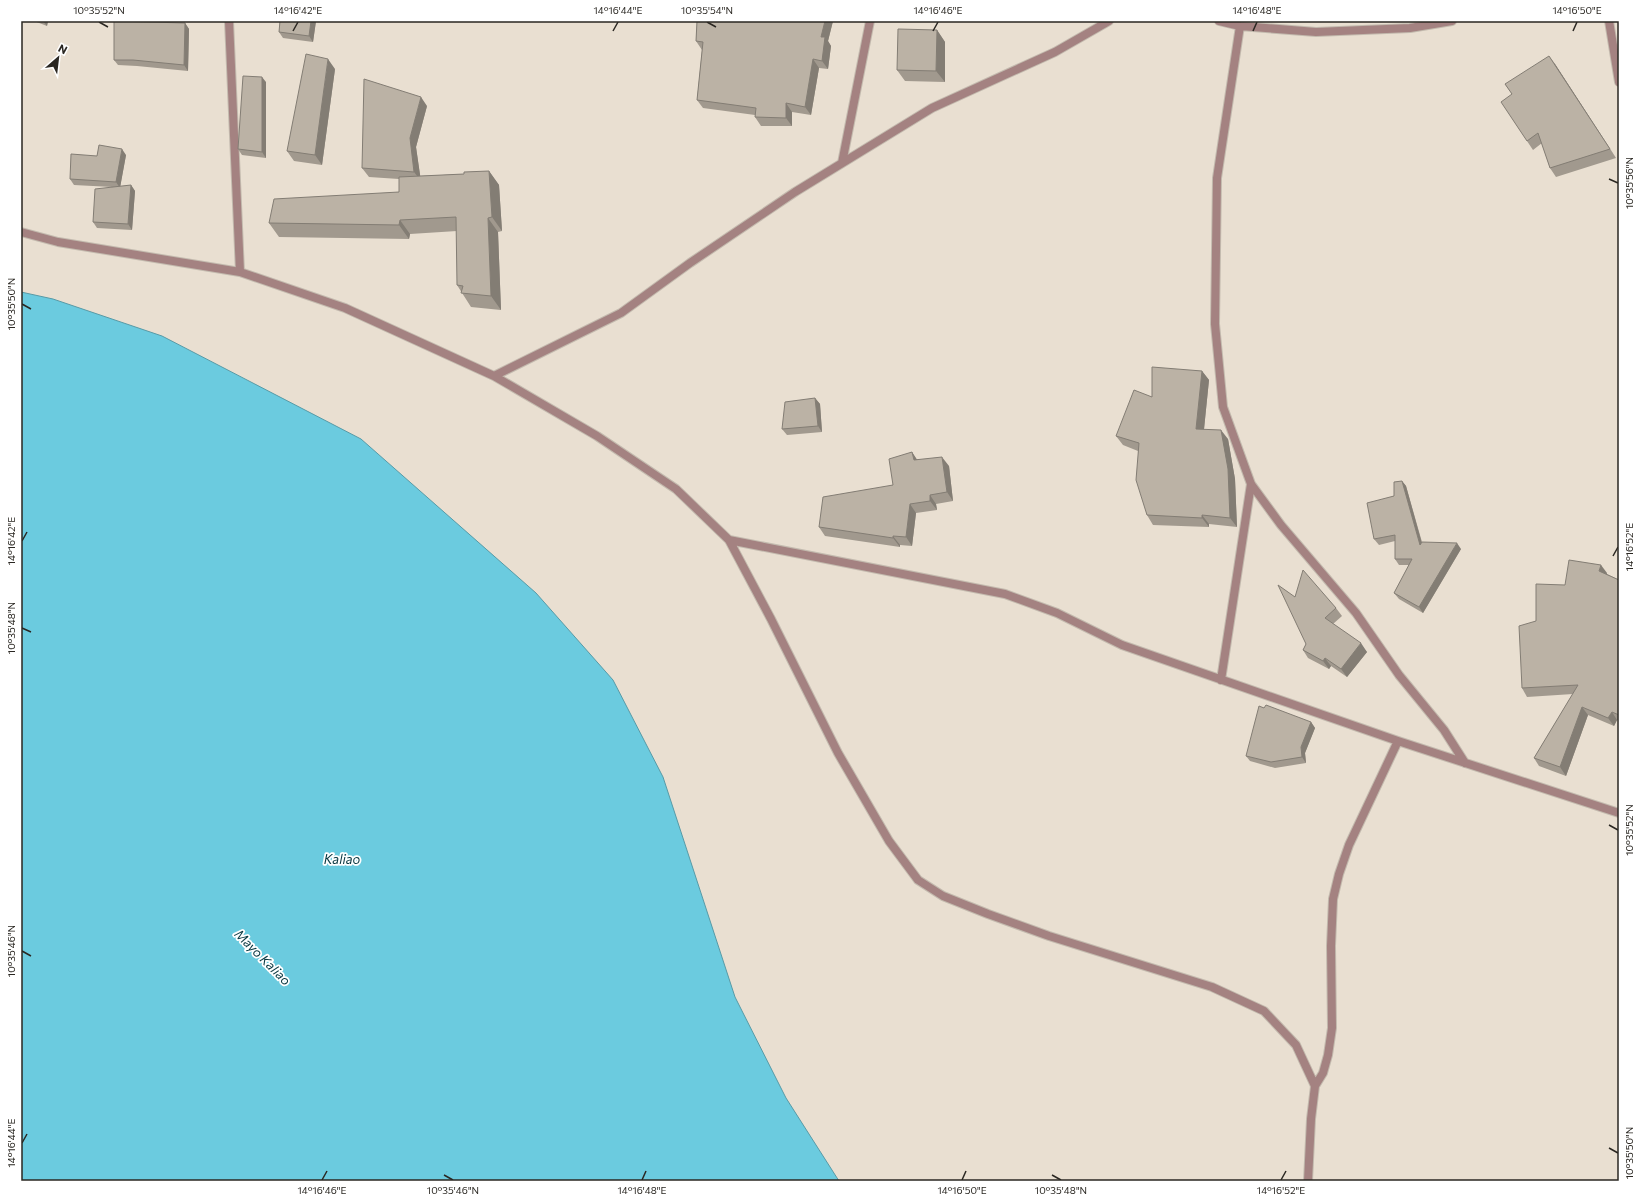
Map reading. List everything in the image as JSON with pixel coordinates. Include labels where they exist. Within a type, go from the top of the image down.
[{"type":"street","points":[[229,21],[240,272]]},
{"type":"street","points":[[842,163],[870,21]]},
{"type":"street","points":[[494,376],[620,313],[690,263],[795,192],[932,108],[1055,52],[1109,21]]},
{"type":"street","points":[[1219,21],[1240,26],[1316,32],[1410,28],[1452,21]]},
{"type":"street","points":[[1609,21],[1619,82]]},
{"type":"street","points":[[1240,26],[1216,178],[1215,324],[1223,407],[1251,484],[1281,525],[1356,613],[1399,675],[1444,730],[1465,763]]},
{"type":"street","points":[[21,232],[58,242],[240,272],[345,308],[494,376],[597,436],[676,490],[729,540],[771,619],[838,753],[889,841],[918,880],[943,896],[988,914],[1049,936],[1212,987],[1264,1011],[1296,1045],[1315,1086]]},
{"type":"street","points":[[1221,680],[1251,484]]},
{"type":"street","points":[[729,540],[1005,594],[1057,613],[1122,645],[1398,741],[1619,813]]},
{"type":"street","points":[[1308,1181],[1311,1119],[1315,1086],[1323,1072],[1328,1055],[1332,1028],[1331,946],[1333,899],[1339,874],[1349,845],[1398,741]]},
{"type":"water","name":"Kaliao","points":[[21,292],[53,299],[162,336],[361,439],[536,593],[613,680],[663,777],[735,997],[786,1098],[839,1181],[21,1181]]},
{"type":"building","points":[[114,21],[185,23],[184,65],[133,60],[114,60]]},
{"type":"building","points":[[280,21],[311,21],[309,36],[279,32]]},
{"type":"building","points":[[697,21],[825,21],[821,37],[825,37],[822,61],[813,59],[805,107],[786,103],[786,118],[755,117],[756,108],[697,100],[703,42],[696,41]]},
{"type":"building","points":[[898,29],[937,30],[936,71],[897,70]]},
{"type":"building","points":[[306,54],[328,59],[315,155],[287,151]]},
{"type":"building","points":[[1549,56],[1610,149],[1550,168],[1538,133],[1527,141],[1501,102],[1512,94],[1505,84]]},
{"type":"building","points":[[243,76],[262,77],[262,152],[238,149]]},
{"type":"building","points":[[364,79],[421,97],[410,138],[414,172],[362,168]]},
{"type":"building","points":[[99,145],[122,149],[116,182],[70,179],[71,154],[97,156]]},
{"type":"building","points":[[489,171],[492,217],[488,218],[491,296],[461,293],[463,286],[457,285],[456,217],[400,220],[399,225],[269,223],[274,199],[399,192],[399,177],[464,174],[464,172]]},
{"type":"building","points":[[131,185],[128,224],[93,222],[95,189]]},
{"type":"building","points":[[1152,367],[1202,371],[1196,429],[1221,430],[1228,469],[1230,518],[1202,515],[1202,518],[1147,515],[1136,480],[1139,443],[1116,436],[1134,390],[1152,397]]},
{"type":"building","points":[[815,398],[818,426],[782,429],[785,402]]},
{"type":"building","points":[[912,452],[914,460],[942,457],[947,492],[930,495],[930,501],[910,504],[906,537],[893,536],[893,538],[819,527],[823,497],[893,485],[889,459]]},
{"type":"building","points":[[1402,481],[1420,545],[1422,542],[1457,543],[1419,607],[1394,593],[1412,559],[1395,559],[1395,535],[1374,539],[1367,503],[1394,496],[1394,482]]},
{"type":"building","points":[[1569,560],[1601,565],[1599,571],[1619,580],[1619,715],[1612,712],[1608,718],[1582,707],[1560,767],[1534,758],[1578,685],[1522,688],[1519,626],[1536,621],[1536,584],[1565,585]]},
{"type":"building","points":[[1303,570],[1336,608],[1325,618],[1361,643],[1341,669],[1325,658],[1323,661],[1303,650],[1306,644],[1278,585],[1295,597]]},
{"type":"building","points":[[1266,705],[1311,722],[1301,747],[1302,757],[1271,762],[1246,756],[1259,706],[1264,708]]},
{"type":"water label","name":"Mayo Kaliao","points":[[263,957]]}]
